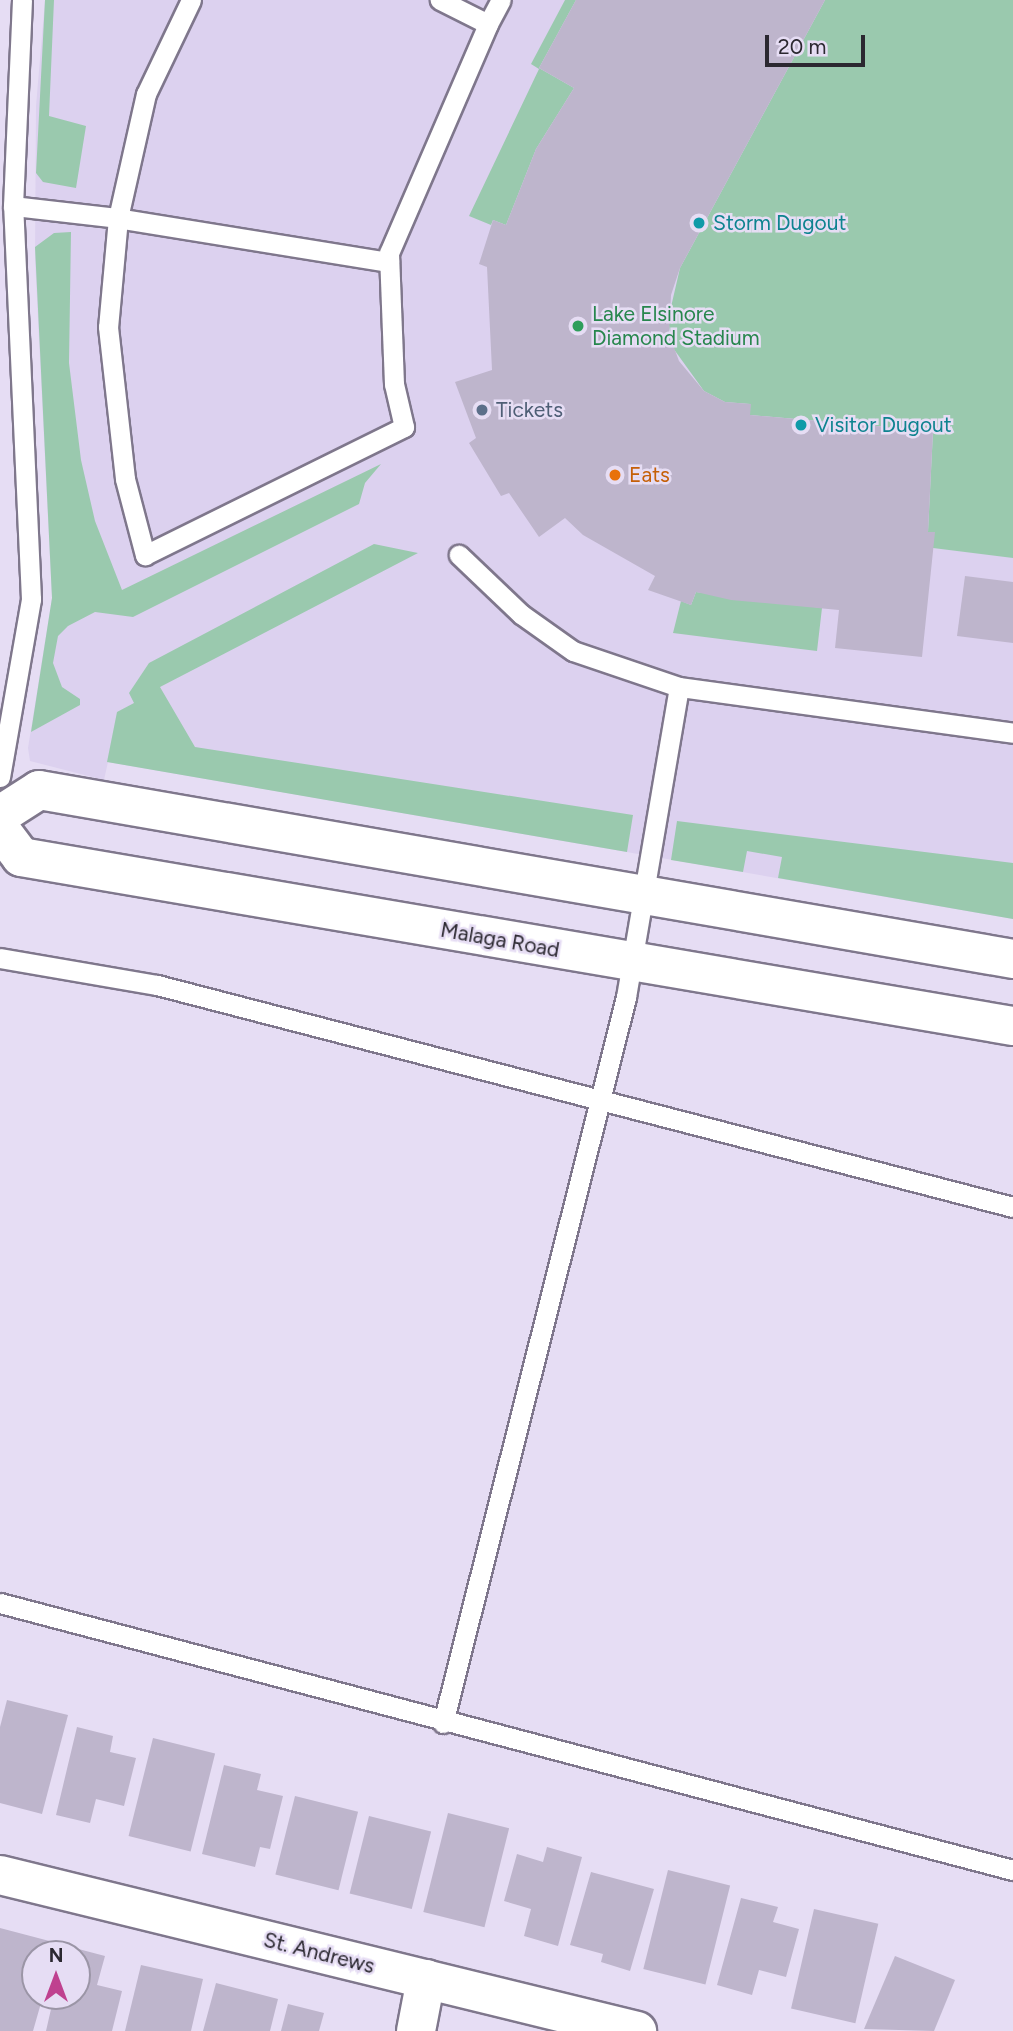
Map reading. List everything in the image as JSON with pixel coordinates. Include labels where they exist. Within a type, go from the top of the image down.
[{"type":"street","points":[[0,815],[39,790],[643,897],[1013,959]]},
{"type":"street","name":"Malaga Road","points":[[0,829],[21,857],[1013,1026]]},
{"type":"street","name":"St. Andrews","points":[[0,1875],[637,2031]]},
{"type":"street","points":[[416,2031],[426,1979]]},
{"type":"lane","points":[[0,777],[31,599],[13,206],[22,0]]},
{"type":"lane","points":[[191,0],[146,94],[118,218],[109,339],[125,479],[145,555],[404,426],[394,384],[390,262],[404,212],[501,0]]},
{"type":"lane","points":[[440,0],[488,24]]},
{"type":"lane","points":[[13,206],[118,218],[390,262]]},
{"type":"lane","points":[[459,555],[521,614],[573,651],[678,687],[1013,733]]},
{"type":"lane","points":[[443,1723],[600,1100],[631,962],[678,687]]},
{"type":"lane","points":[[0,958],[157,985],[1013,1207]]},
{"type":"lane","points":[[0,1603],[443,1723],[1013,1870]]},
{"type":"shaded area","points":[[45,0],[1013,0],[1013,919],[108,762],[104,780],[30,761],[28,748],[52,598],[35,259],[36,106]]},
{"type":"green space","points":[[45,0],[54,0],[49,116],[86,126],[76,188],[43,182],[36,173]]},
{"type":"green space","points":[[565,0],[576,0],[539,68],[574,88],[536,149],[506,225],[493,220],[491,225],[469,216],[539,69],[531,64]]},
{"type":"green space","points":[[825,0],[1013,0],[1013,558],[933,548],[928,532],[933,431],[750,415],[750,404],[725,402],[704,391],[673,348],[668,320],[680,268]]},
{"type":"green space","points":[[71,232],[69,363],[81,460],[95,521],[122,590],[381,464],[365,483],[359,504],[133,617],[95,612],[68,626],[58,636],[53,663],[62,687],[80,699],[80,705],[31,732],[52,598],[35,247],[54,233]]},
{"type":"green space","points":[[374,544],[418,553],[160,687],[195,747],[633,815],[627,852],[107,762],[117,712],[134,703],[129,693],[149,663]]},
{"type":"green space","points":[[696,592],[822,608],[817,651],[673,633],[681,601],[691,605]]},
{"type":"green space","points":[[677,821],[1013,863],[1013,919],[778,878],[782,857],[747,851],[743,872],[671,860]]},
{"type":"building","name":"Lake Elsinore Diamond Stadium","points":[[576,0],[825,0],[680,268],[671,295],[669,334],[679,361],[704,391],[725,402],[751,404],[750,415],[933,431],[928,532],[935,532],[922,657],[835,648],[839,610],[731,600],[696,592],[691,605],[648,590],[655,576],[583,535],[565,518],[539,537],[509,493],[501,496],[469,443],[476,438],[455,382],[492,370],[487,267],[479,264],[493,220],[506,225],[536,149],[574,88],[539,68]]},
{"type":"building","points":[[965,576],[1013,582],[1013,643],[957,636]]},
{"type":"building","points":[[7,1700],[68,1715],[42,1814],[0,1803],[0,1727]]},
{"type":"building","points":[[77,1727],[113,1736],[110,1752],[136,1758],[124,1806],[96,1799],[90,1823],[56,1815]]},
{"type":"building","points":[[153,1738],[215,1753],[191,1851],[129,1836]]},
{"type":"building","points":[[224,1765],[261,1774],[257,1790],[283,1796],[270,1849],[260,1847],[255,1867],[202,1854]]},
{"type":"building","points":[[295,1796],[358,1812],[338,1890],[275,1875]]},
{"type":"building","points":[[448,1813],[509,1828],[484,1927],[423,1912]]},
{"type":"building","points":[[369,1816],[431,1831],[412,1909],[350,1894]]},
{"type":"building","points":[[547,1847],[582,1857],[558,1946],[524,1936],[531,1909],[504,1901],[517,1854],[543,1862]]},
{"type":"building","points":[[668,1870],[730,1885],[705,1984],[643,1969]]},
{"type":"building","points":[[591,1872],[654,1889],[630,1971],[601,1962],[603,1954],[570,1945]]},
{"type":"building","points":[[741,1898],[778,1907],[773,1922],[799,1929],[786,1977],[759,1970],[752,1995],[717,1985]]},
{"type":"building","points":[[814,1909],[878,1924],[855,2023],[791,2008]]},
{"type":"building","points":[[0,1928],[46,1940],[21,1940],[21,2010],[39,2010],[33,2031],[0,2031]]},
{"type":"building","points":[[91,1952],[105,1956],[97,1985],[122,1991],[112,2031],[46,2031],[51,2010],[91,2010]]},
{"type":"building","points":[[895,1956],[955,1980],[934,2031],[864,2029]]},
{"type":"building","points":[[141,1965],[203,1979],[191,2031],[125,2031]]},
{"type":"building","points":[[216,1983],[278,1999],[270,2031],[203,2031]]},
{"type":"building","points":[[288,2004],[324,2013],[319,2031],[281,2031]]},
{"type":"place","name":"Storm Dugout","points":[[699,223]]},
{"type":"place","name":"Lake Elsinore Diamond Stadium","points":[[578,326]]},
{"type":"place","name":"Tickets","points":[[482,410]]},
{"type":"place","name":"Visitor Dugout","points":[[801,425]]},
{"type":"place","name":"Eats","points":[[615,475]]}]
